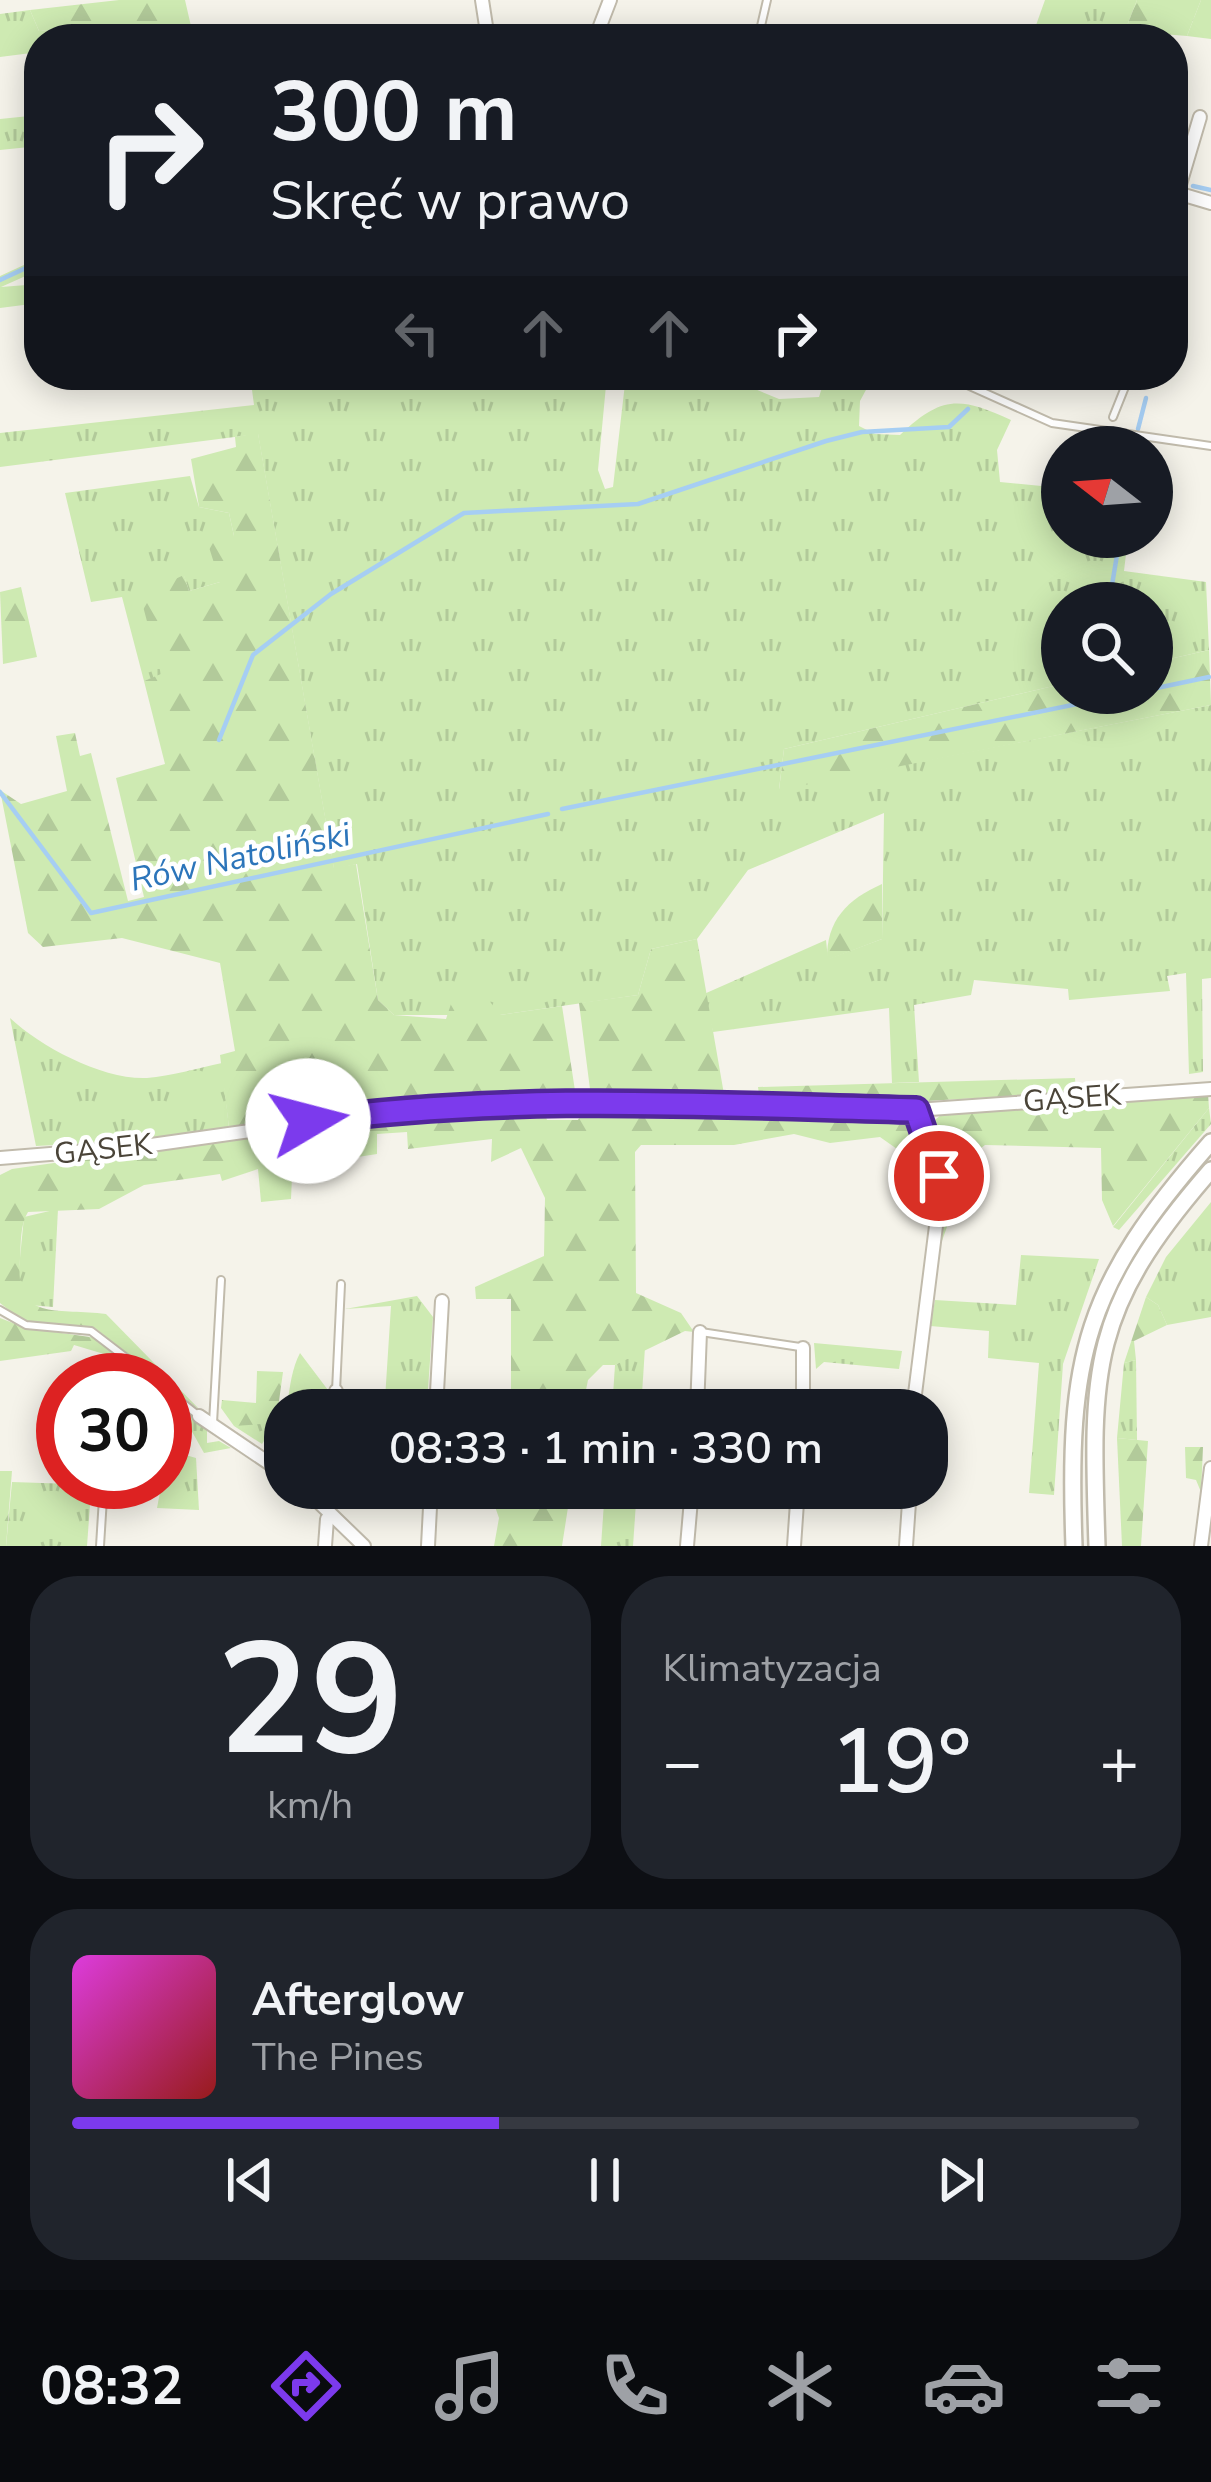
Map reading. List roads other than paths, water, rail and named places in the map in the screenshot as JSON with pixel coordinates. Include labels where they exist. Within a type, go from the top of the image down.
[{"type":"street","points":[[1188,162],[1205,117]]},
{"type":"street","name":"GĄSEK","points":[[0,1158],[137,1147],[433,1105],[628,1100],[916,1110],[1211,1089]]},
{"type":"street","points":[[916,1110],[936,1161],[940,1194],[916,1389]]},
{"type":"street","points":[[1074,1546],[1077,1392],[1094,1312],[1137,1229],[1211,1142]]},
{"type":"street","points":[[1097,1546],[1093,1416],[1106,1336],[1141,1257],[1211,1170]]},
{"type":"street","points":[[437,1389],[442,1300]]},
{"type":"street","points":[[698,1389],[700,1331]]},
{"type":"street","points":[[803,1348],[803,1389]]},
{"type":"street","points":[[206,1420],[264,1460]]},
{"type":"street","points":[[1201,1546],[1211,1468]]},
{"type":"street","points":[[330,1509],[364,1546]]},
{"type":"street","points":[[428,1546],[430,1509]]},
{"type":"street","points":[[687,1546],[690,1509]]},
{"type":"street","points":[[794,1546],[797,1509]]},
{"type":"street","points":[[906,1546],[909,1509]]},
{"type":"street","points":[[325,1546],[327,1519]]},
{"type":"lane","points":[[978,390],[1052,423],[1211,446]]},
{"type":"lane","points":[[1113,417],[1124,390]]},
{"type":"lane","points":[[206,1420],[221,1280]]},
{"type":"lane","points":[[336,1389],[340,1284]]},
{"type":"lane","points":[[0,1310],[26,1324],[91,1331],[120,1353]]},
{"type":"lane","points":[[700,1331],[803,1348]]},
{"type":"lane","points":[[192,1409],[206,1420]]},
{"type":"lane","points":[[100,1546],[102,1509]]},
{"type":"waterway","points":[[1193,186],[1211,190]]},
{"type":"waterway","points":[[0,280],[24,269]]},
{"type":"waterway","points":[[1139,426],[1146,398]]},
{"type":"waterway","points":[[219,740],[253,655],[331,594],[464,513],[638,504],[862,432],[949,427],[968,409]]},
{"type":"waterway","points":[[1112,582],[1116,558]]},
{"type":"waterway","name":"Rów Natoliński","points":[[1173,685],[1209,677]]},
{"type":"waterway","name":"Rów Natoliński","points":[[562,809],[1041,711]]},
{"type":"waterway","name":"Rów Natoliński","points":[[0,792],[91,913],[548,814]]}]
